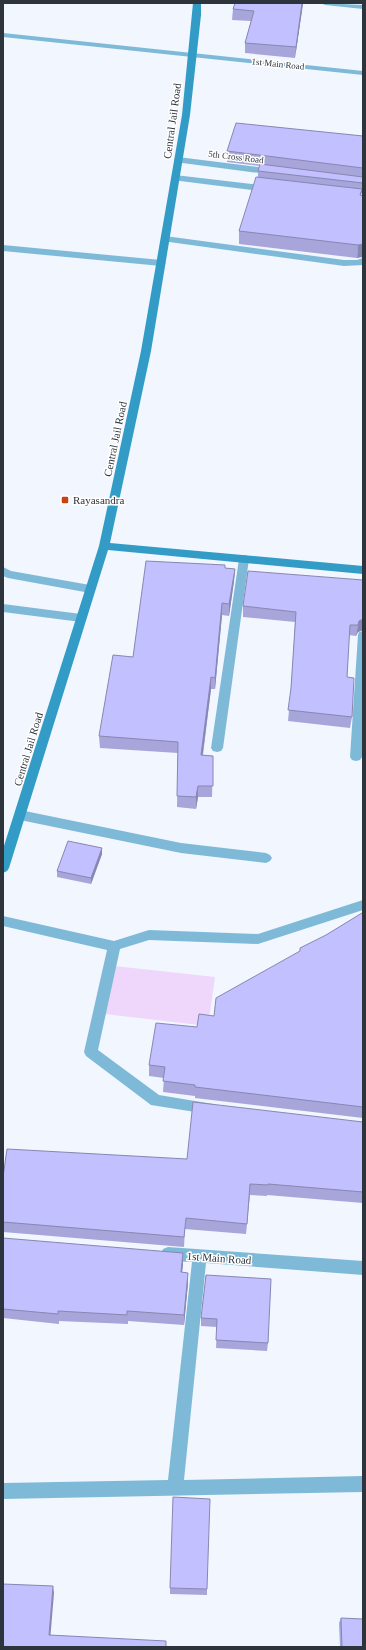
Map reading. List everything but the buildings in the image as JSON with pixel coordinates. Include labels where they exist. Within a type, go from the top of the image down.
[{"type":"main road","name":"Central Jail Road","points":[[3,868],[104,546],[146,351],[165,239],[186,114],[197,14],[196,3]]},
{"type":"main road","points":[[104,546],[363,570]]},
{"type":"street","points":[[325,3],[363,7]]},
{"type":"street","name":"1st Main Road","points":[[3,35],[363,73]]},
{"type":"street","name":"5th Cross Road","points":[[178,160],[286,173]]},
{"type":"street","points":[[175,178],[279,190]]},
{"type":"street","points":[[165,239],[344,263],[359,263],[363,261]]},
{"type":"street","points":[[3,248],[160,263]]},
{"type":"street","points":[[217,748],[244,559]]},
{"type":"street","points":[[3,571],[8,574],[90,589]]},
{"type":"street","points":[[3,608],[81,618]]},
{"type":"street","points":[[356,756],[363,635]]},
{"type":"street","points":[[20,815],[181,848],[266,858]]},
{"type":"street","points":[[3,921],[114,946],[149,934],[258,939],[363,905]]},
{"type":"street","points":[[114,946],[91,1052],[156,1101],[218,1109]]},
{"type":"street","name":"1st Main Road","points":[[153,1253],[363,1268]]},
{"type":"street","points":[[175,1488],[200,1257]]},
{"type":"street","points":[[3,1491],[363,1484]]},
{"type":"shaded area","points":[[105,965],[215,977],[208,1026],[96,1013]]},
{"type":"place","name":"Rayasandra","points":[[65,500]]}]
